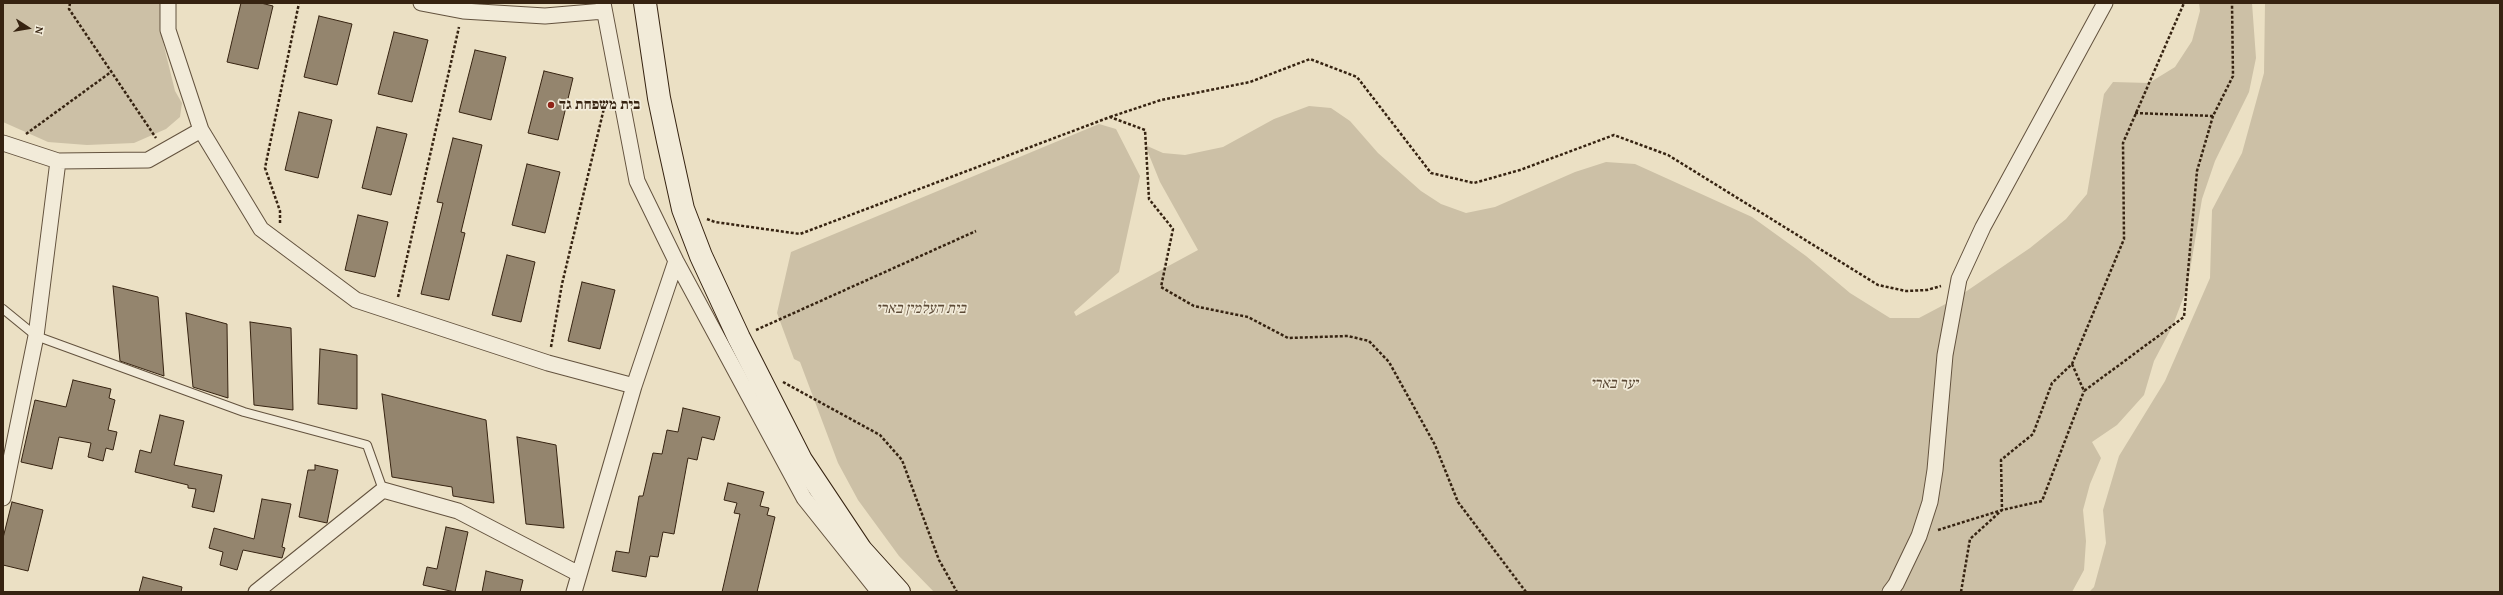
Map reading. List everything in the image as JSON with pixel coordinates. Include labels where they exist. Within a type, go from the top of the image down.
[{"type":"street","points":[[168,3],[168,30],[201,130],[261,229],[273,239],[356,300],[548,363],[634,386]]},
{"type":"street","points":[[421,3],[463,11],[545,16],[603,7],[637,181],[676,260],[804,498],[879,592]]},
{"type":"street","points":[[646,3],[659,98],[683,209],[739,338],[801,460],[862,550],[899,592]]},
{"type":"street","points":[[1890,592],[1896,584],[1919,536],[1930,502],[1935,470],[1945,355],[1959,280],[1983,227],[2105,3]]},
{"type":"street","points":[[7,144],[58,161],[148,160],[201,130]]},
{"type":"street","points":[[3,498],[36,336],[58,161]]},
{"type":"street","points":[[574,592],[634,386],[676,260]]},
{"type":"street","points":[[256,592],[383,490],[458,512],[579,574]]},
{"type":"lane","points":[[3,309],[36,336],[244,412],[367,445],[383,490]]},
{"type":"path","points":[[70,3],[69,9],[164,151]]},
{"type":"path","points":[[273,239],[280,225],[280,211],[265,168],[299,3]]},
{"type":"path","points":[[1960,592],[1970,539],[2002,510],[2001,460],[2033,434],[2052,383],[2072,364],[2124,239],[2123,143],[2184,3]]},
{"type":"path","points":[[1919,536],[2002,510],[2042,501],[2084,391],[2184,317],[2197,171],[2213,116],[2232,76],[2232,3]]},
{"type":"path","points":[[395,313],[463,11]]},
{"type":"path","points":[[683,209],[715,222],[800,234],[1110,117],[1162,100],[1250,82],[1310,59],[1357,77],[1430,173],[1474,183],[1520,170],[1614,135],[1668,155],[1878,285],[1906,291],[1927,290],[1959,280]]},
{"type":"path","points":[[7,144],[111,72]]},
{"type":"path","points":[[548,363],[562,284],[606,98]]},
{"type":"path","points":[[2135,113],[2213,116]]},
{"type":"path","points":[[1110,117],[1145,130],[1149,199],[1173,229],[1161,287],[1194,306],[1248,317],[1288,338],[1348,336],[1369,341],[1389,362],[1435,445],[1458,502],[1526,592]]},
{"type":"path","points":[[739,338],[976,230]]},
{"type":"path","points":[[2072,364],[2084,391]]},
{"type":"path","points":[[780,380],[880,436],[902,460],[939,560],[958,592]]},
{"type":"green space","points":[[3,3],[161,3],[162,38],[175,91],[182,103],[180,117],[166,129],[134,143],[87,145],[48,142],[3,122]]},
{"type":"green space","name":"יער בארי","points":[[2199,3],[2252,3],[2256,58],[2249,92],[2215,161],[2202,199],[2187,288],[2173,325],[2154,361],[2144,395],[2117,425],[2092,442],[2101,458],[2090,484],[2083,510],[2086,541],[2084,570],[2072,592],[934,592],[899,556],[858,500],[838,463],[800,362],[794,359],[777,313],[791,252],[1099,124],[1116,129],[1140,176],[1119,272],[1074,312],[1076,316],[1198,250],[1160,182],[1145,145],[1163,153],[1185,155],[1223,147],[1274,119],[1309,106],[1331,108],[1350,121],[1378,153],[1421,191],[1441,204],[1466,213],[1495,207],[1575,172],[1606,162],[1635,164],[1752,217],[1806,256],[1850,293],[1890,318],[1919,318],[1955,299],[2030,248],[2066,219],[2087,194],[2104,94],[2113,82],[2149,83],[2175,67],[2192,41],[2200,11]]},
{"type":"green space","points":[[2265,3],[2500,3],[2500,592],[2089,592],[2094,587],[2106,543],[2103,510],[2119,456],[2165,381],[2210,278],[2212,210],[2242,153],[2264,73]]},
{"type":"building","points":[[241,3],[261,3],[273,6],[258,69],[227,62]]},
{"type":"building","points":[[319,16],[352,24],[337,85],[304,77]]},
{"type":"building","points":[[394,32],[428,40],[412,102],[378,94]]},
{"type":"building","points":[[475,50],[506,57],[491,120],[459,112]]},
{"type":"building","name":"בית משפחת גד","points":[[544,71],[573,78],[558,140],[528,133]]},
{"type":"building","points":[[299,112],[332,120],[318,178],[285,170]]},
{"type":"building","points":[[377,127],[407,134],[391,195],[362,188]]},
{"type":"building","points":[[453,138],[482,145],[461,232],[465,233],[449,300],[421,294],[443,203],[437,202]]},
{"type":"building","points":[[527,164],[560,172],[545,233],[512,225]]},
{"type":"building","points":[[358,215],[388,222],[375,277],[345,270]]},
{"type":"building","points":[[507,255],[535,262],[521,322],[492,315]]},
{"type":"building","points":[[582,282],[615,290],[600,349],[568,341]]},
{"type":"building","points":[[113,286],[158,297],[164,376],[120,361]]},
{"type":"building","points":[[186,313],[227,324],[228,398],[193,387]]},
{"type":"building","points":[[250,322],[291,328],[293,410],[254,405]]},
{"type":"building","points":[[320,349],[357,355],[357,409],[318,404]]},
{"type":"building","points":[[73,380],[111,389],[109,398],[115,400],[108,430],[117,432],[113,450],[106,448],[103,461],[88,457],[91,443],[59,437],[52,469],[21,462],[35,400],[66,407]]},
{"type":"building","points":[[382,394],[486,420],[494,503],[453,496],[452,487],[392,477]]},
{"type":"building","points":[[683,408],[720,417],[714,440],[702,437],[697,460],[688,458],[674,534],[663,532],[658,557],[650,556],[646,577],[612,571],[616,551],[629,553],[639,496],[643,496],[653,453],[662,454],[667,430],[678,432]]},
{"type":"building","points":[[160,415],[184,421],[174,465],[222,475],[214,512],[192,507],[196,489],[188,488],[188,485],[135,472],[140,450],[151,453]]},
{"type":"building","points":[[517,437],[556,445],[564,528],[526,524]]},
{"type":"building","points":[[315,465],[338,470],[327,523],[299,517],[308,470],[315,470]]},
{"type":"building","points":[[728,483],[764,492],[760,506],[769,508],[767,515],[775,517],[757,592],[722,592],[740,514],[734,513],[737,503],[724,500]]},
{"type":"building","points":[[262,499],[291,504],[282,547],[285,548],[282,558],[243,550],[237,570],[220,565],[223,552],[209,548],[214,528],[254,539]]},
{"type":"building","points":[[12,502],[43,510],[28,571],[3,565],[3,538]]},
{"type":"building","points":[[446,527],[468,532],[455,592],[423,585],[427,567],[437,569]]},
{"type":"building","points":[[486,571],[523,580],[520,592],[482,592]]},
{"type":"building","points":[[143,577],[182,587],[181,592],[139,592]]},
{"type":"place","name":"בית משפחת גד","points":[[551,105]]},
{"type":"park label","name":"בית העלמין בארי","points":[[921,309]]}]
